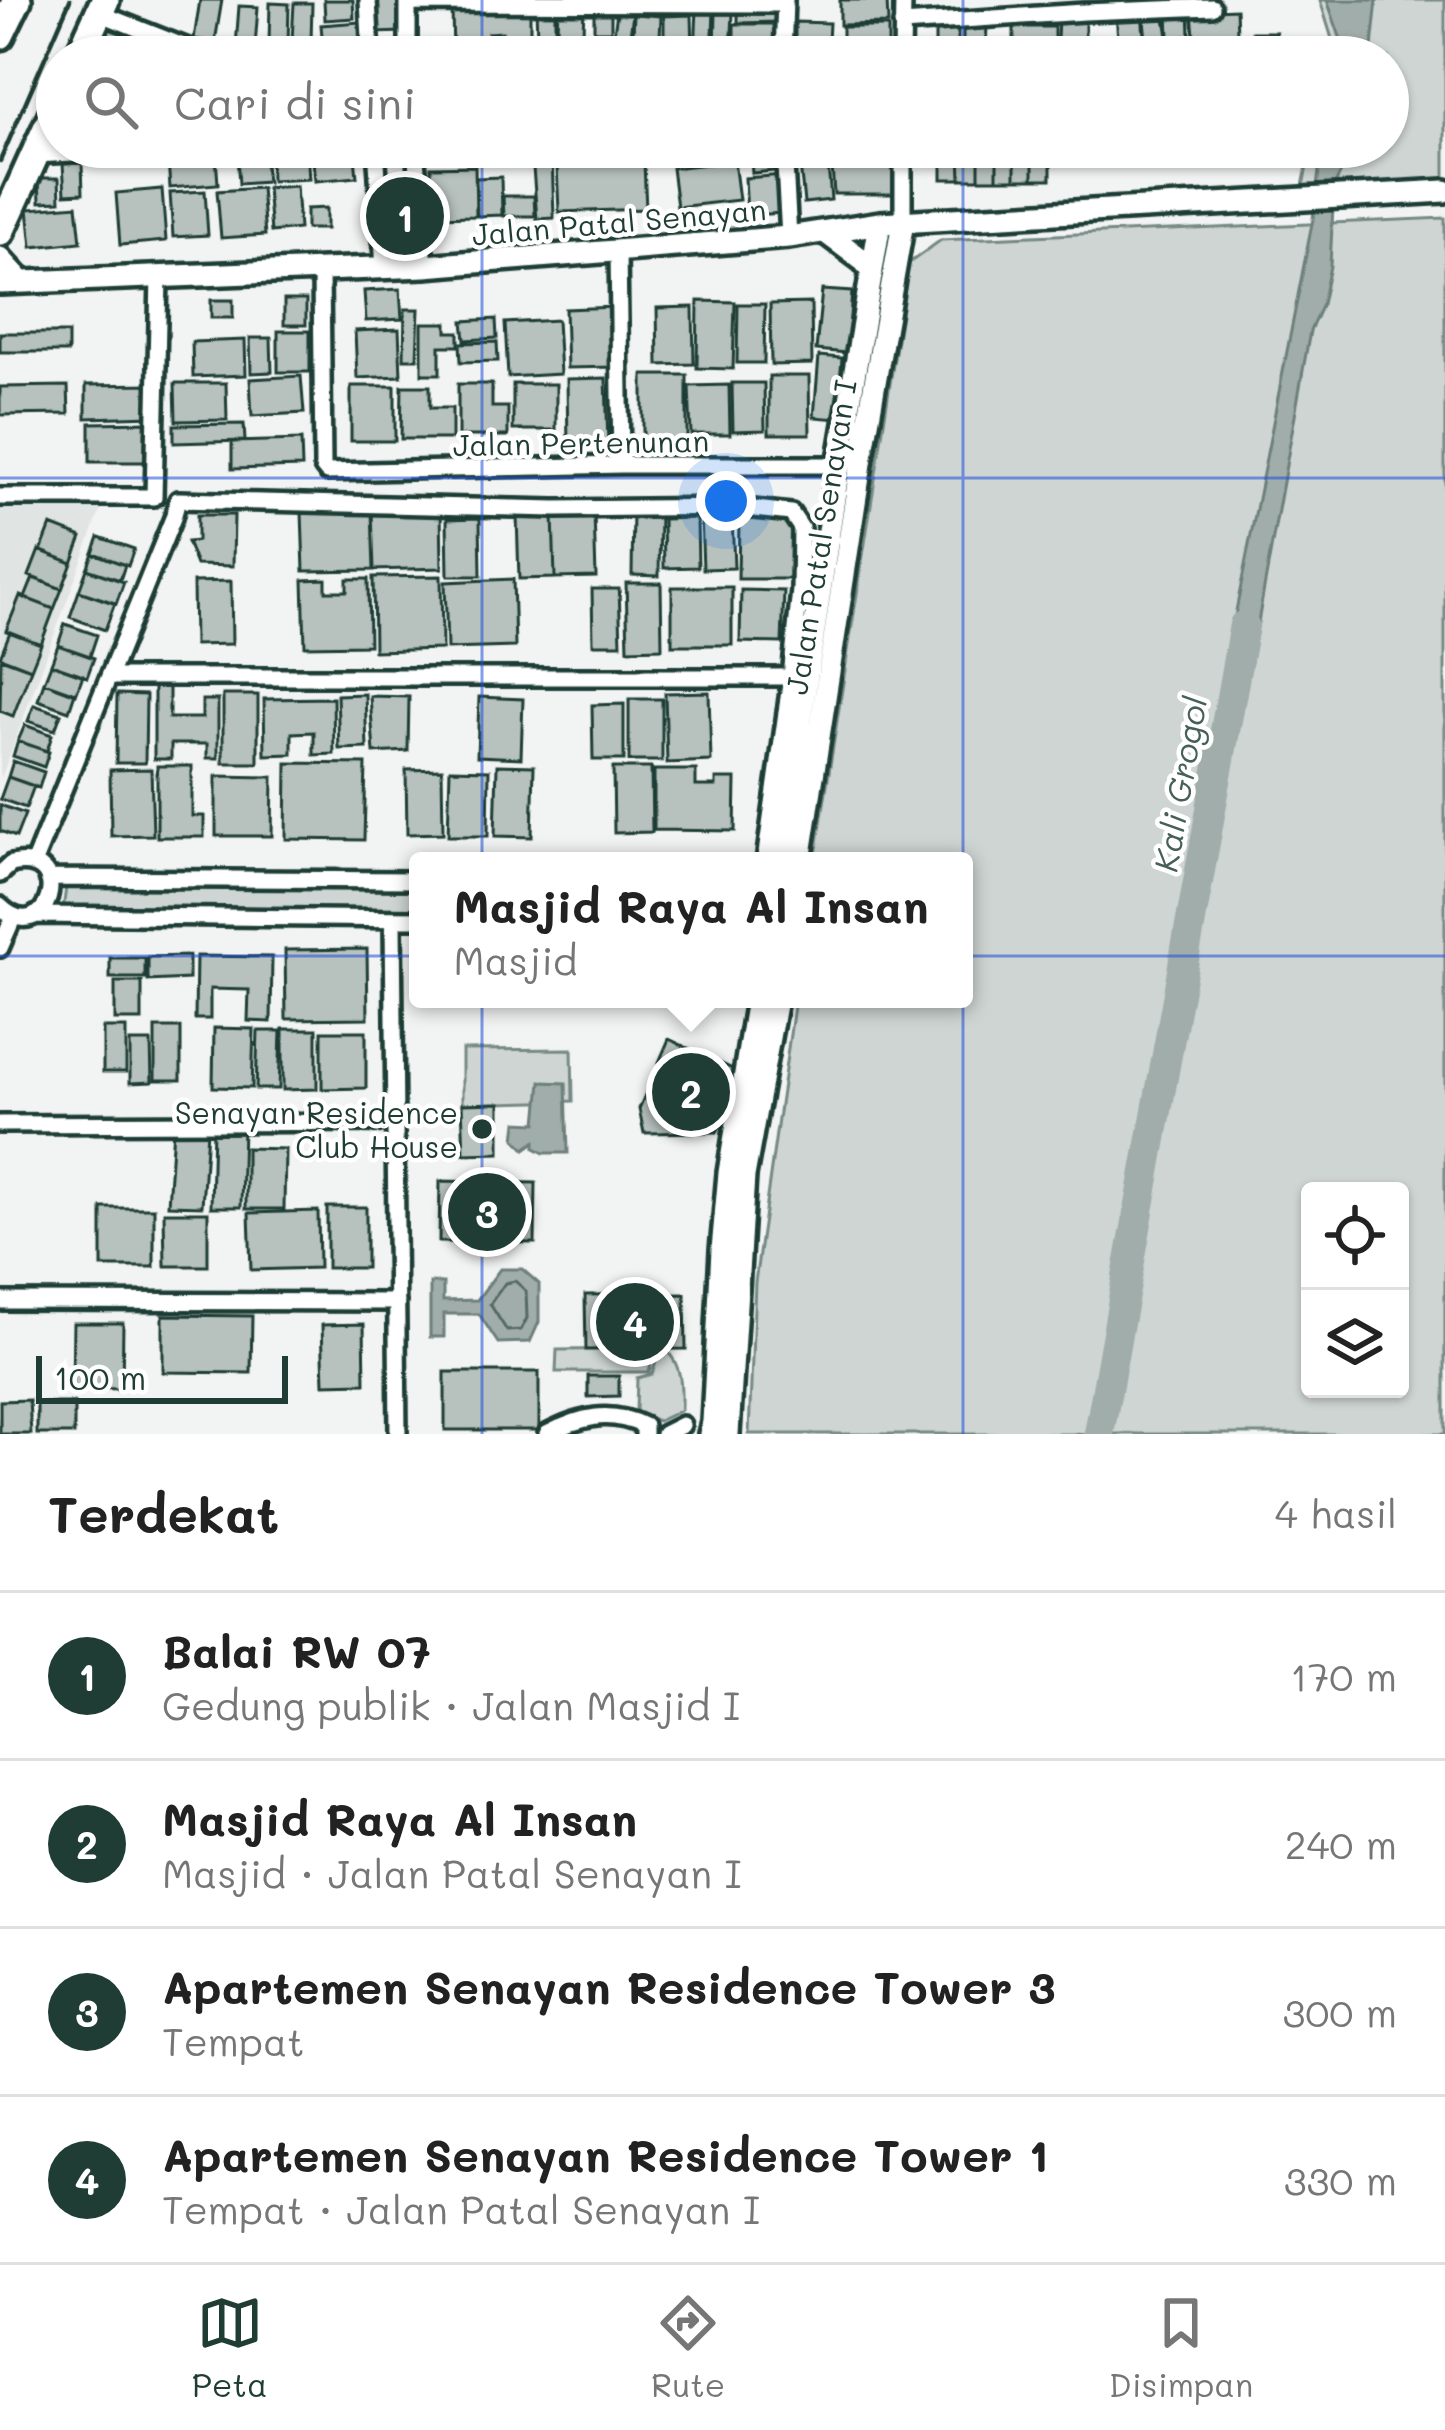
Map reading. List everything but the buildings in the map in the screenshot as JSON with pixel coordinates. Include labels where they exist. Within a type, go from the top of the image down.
[{"type":"highway","points":[[0,35],[17,0]]},
{"type":"highway","points":[[89,36],[102,7]]},
{"type":"highway","points":[[0,232],[35,155]]},
{"type":"main road","name":"Jalan Patal Senayan","points":[[1337,204],[1445,190]]},
{"type":"main road","name":"Jalan Patal Senayan","points":[[0,258],[11,282],[321,272],[884,227],[1291,205],[1445,205]]},
{"type":"main road","name":"Jalan Patal Senayan I","points":[[780,852],[870,269],[884,227]]},
{"type":"main road","name":"Jalan Patal Senayan I","points":[[801,852],[862,457],[884,227]]},
{"type":"main road","points":[[825,232],[870,269]]},
{"type":"main road","points":[[710,1434],[729,1173],[756,1008]]},
{"type":"main road","points":[[728,1434],[744,1176],[774,1008]]},
{"type":"street","points":[[368,0],[370,36]]},
{"type":"street","points":[[902,36],[903,0]]},
{"type":"street","points":[[408,36],[408,2],[785,2],[784,36]]},
{"type":"street","points":[[902,24],[1154,5],[1212,7]]},
{"type":"street","points":[[102,7],[154,36]]},
{"type":"street","points":[[377,168],[383,268]]},
{"type":"street","points":[[417,168],[425,266]]},
{"type":"street","points":[[785,168],[789,237]]},
{"type":"street","points":[[884,227],[898,168]]},
{"type":"street","points":[[618,251],[621,466]]},
{"type":"street","name":"Jalan Pertenunan","points":[[321,272],[324,470],[342,474],[839,465]]},
{"type":"street","points":[[0,496],[154,497],[159,277]]},
{"type":"street","points":[[33,864],[178,500],[555,509],[736,507],[786,512],[796,518],[802,542],[791,677],[766,852]]},
{"type":"street","points":[[110,676],[791,677]]},
{"type":"street","points":[[0,874],[22,862],[33,864],[48,878],[50,899],[35,915]]},
{"type":"street","points":[[48,878],[409,880]]},
{"type":"street","points":[[0,948],[7,911],[25,918],[409,919]]},
{"type":"street","points":[[393,919],[398,1434]]},
{"type":"street","points":[[0,1124],[395,1122]]},
{"type":"street","points":[[0,1300],[397,1302]]},
{"type":"street","points":[[547,1434],[577,1419],[626,1417],[644,1426],[644,1434]]},
{"type":"street","points":[[664,1434],[682,1425]]},
{"type":"shaded area","points":[[1320,0],[1445,0],[1445,184],[1302,191],[1307,168],[1409,168],[1409,36],[1331,36]]},
{"type":"shaded area","points":[[1445,218],[1445,1434],[749,1434],[755,1282],[794,1008],[973,1008],[973,852],[816,852],[909,263],[941,240]]},
{"type":"shaded area","points":[[108,490],[0,781],[0,491]]},
{"type":"shaded area","points":[[66,887],[409,889],[409,913],[63,910]]},
{"type":"shaded area","points":[[572,1049],[573,1101],[462,1104],[462,1050]]},
{"type":"shaded area","points":[[655,1349],[649,1372],[556,1372],[557,1350]]},
{"type":"shaded area","points":[[659,1353],[669,1353],[677,1366],[681,1410],[658,1421],[636,1411],[637,1378],[652,1374]]},
{"type":"water","points":[[1327,0],[1377,0],[1373,36],[1340,36]]},
{"type":"water","points":[[1319,168],[1343,168],[1334,186],[1330,266],[1310,331],[1250,667],[1226,662]]},
{"type":"water","points":[[541,1082],[566,1083],[568,1153],[544,1153],[535,1148],[535,1142],[525,1149],[515,1139],[517,1122],[537,1123]]},
{"type":"water","points":[[500,1269],[522,1269],[539,1284],[539,1322],[530,1342],[498,1343],[479,1314],[444,1314],[444,1337],[430,1337],[430,1283],[443,1283],[443,1301],[477,1300]]},
{"type":"waterway","name":"Kali Grogol","points":[[1099,1434],[1244,625]]},
{"type":"railway","points":[[54,36],[70,0]]},
{"type":"railway","points":[[0,161],[36,78]]},
{"type":"place","name":"Balai RW 07","points":[[405,216]]},
{"type":"place","name":"Masjid Raya Al Insan","points":[[691,1092]]},
{"type":"place","name":"Senayan Residence Club House","points":[[482,1129]]},
{"type":"place","name":"Apartemen Senayan Residence Tower 3","points":[[487,1212]]},
{"type":"place","name":"Apartemen Senayan Residence Tower 1","points":[[635,1322]]}]
